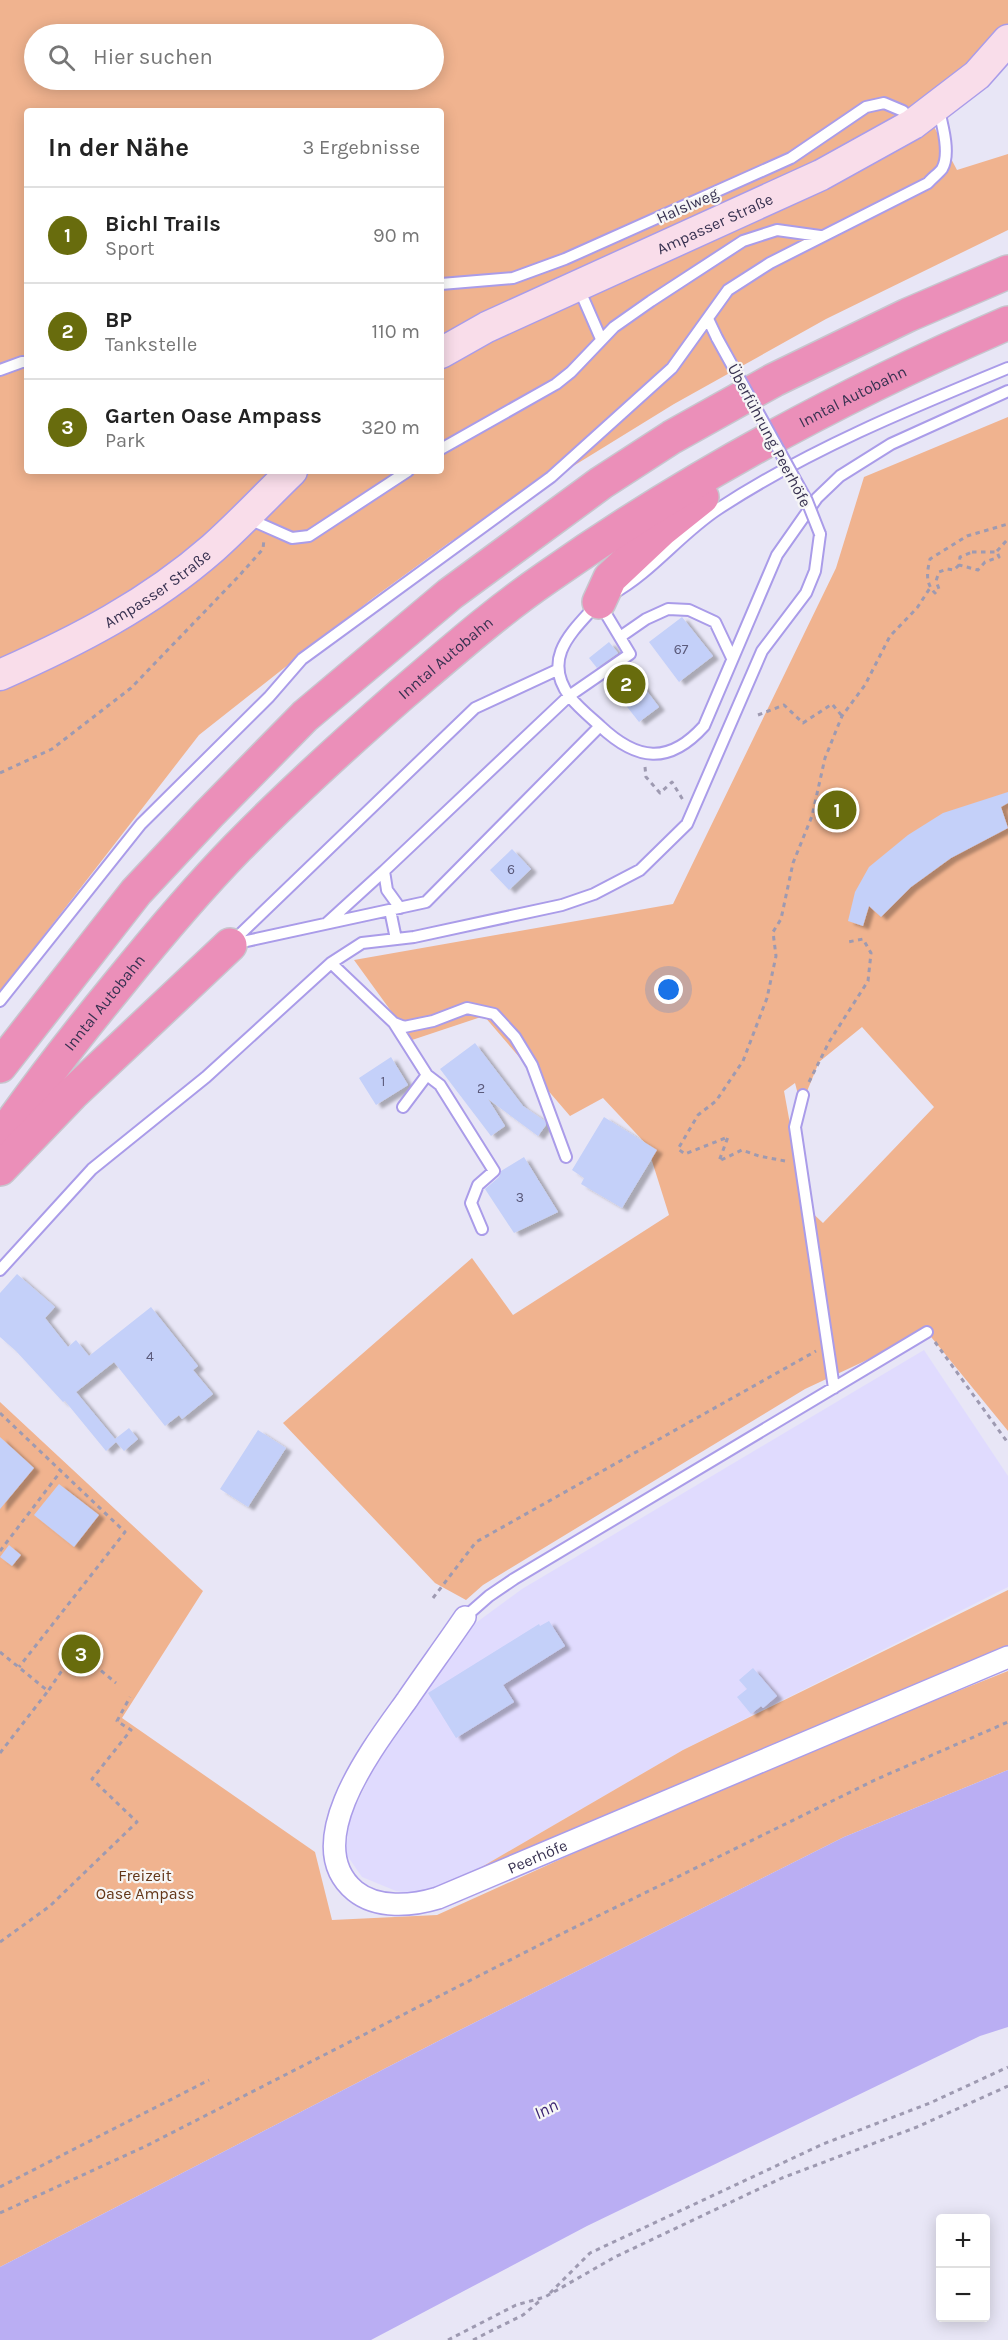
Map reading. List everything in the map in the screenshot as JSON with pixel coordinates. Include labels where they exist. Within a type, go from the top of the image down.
[{"type":"highway","points":[[0,1066],[136,892],[209,814],[305,716],[450,594],[601,483],[672,437],[784,375],[908,315],[1008,272]]},
{"type":"highway","name":"Inntal Autobahn","points":[[0,1138],[46,1074],[159,933],[236,849],[330,757],[474,632],[544,579],[628,523],[744,452],[868,387],[1008,323]]},
{"type":"highway","points":[[599,602],[610,578],[662,529],[714,488],[744,452]]},
{"type":"highway","points":[[0,1169],[72,1095],[230,945]]},
{"type":"main road","name":"Ampasser Straße","points":[[444,351],[487,327],[821,175],[914,124],[977,75],[1008,40]]},
{"type":"main road","name":"Ampasser Straße","points":[[0,675],[99,628],[149,597],[213,548],[255,522],[290,474]]},
{"type":"street","name":"Peerhöfe","points":[[465,1617],[363,1761],[339,1816],[334,1836],[339,1870],[348,1885],[369,1899],[400,1905],[418,1904],[438,1898],[1008,1657]]},
{"type":"lane","name":"Halslweg","points":[[444,284],[513,278],[565,259],[790,158],[866,107],[884,103],[903,111],[914,124]]},
{"type":"lane","points":[[0,1001],[141,824],[269,697],[302,659],[551,477],[672,368],[728,290],[770,263],[820,236],[928,183],[943,168],[946,149],[938,107]]},
{"type":"lane","points":[[444,447],[556,384],[571,372],[601,339],[651,301],[743,241],[777,230],[820,236]]},
{"type":"lane","points":[[584,300],[601,339]]},
{"type":"lane","name":"Überführung Peerhöfe","points":[[692,814],[762,651],[806,593],[815,571],[820,534],[807,501],[708,319]]},
{"type":"lane","points":[[0,369],[24,362]]},
{"type":"lane","points":[[1008,368],[875,425],[769,476],[715,511],[690,530],[631,583],[599,602],[561,646],[557,670],[569,696],[615,741],[629,749],[644,754],[665,754],[682,747],[692,740],[704,726],[777,555],[817,498],[840,476],[891,444],[1008,391]]},
{"type":"lane","points":[[255,522],[292,538],[309,536],[403,474]]},
{"type":"lane","points":[[327,923],[569,696],[630,654],[599,602]]},
{"type":"lane","points":[[620,637],[646,619],[668,609],[689,610],[715,622],[732,658]]},
{"type":"lane","points":[[230,945],[475,708],[557,670]]},
{"type":"lane","points":[[230,945],[426,902],[600,726]]},
{"type":"lane","points":[[0,1270],[92,1169],[206,1077],[331,963],[362,944],[562,905],[594,894],[640,870],[687,824],[692,814]]},
{"type":"lane","points":[[384,870],[387,890],[395,909],[396,939]]},
{"type":"lane","points":[[331,963],[393,1023],[427,1075],[440,1086],[494,1171],[478,1185],[471,1203],[482,1229]]},
{"type":"lane","points":[[393,1023],[404,1027],[433,1021],[467,1008],[494,1014],[515,1037],[532,1065],[566,1157]]},
{"type":"lane","points":[[403,1107],[427,1075]]},
{"type":"lane","points":[[803,1095],[795,1127],[834,1388]]},
{"type":"lane","points":[[465,1617],[489,1596],[514,1580],[927,1332]]},
{"type":"path","points":[[0,773],[52,748],[130,688],[156,664],[263,549],[255,522]]},
{"type":"path","points":[[1008,524],[967,536],[930,559],[927,574],[930,588],[934,593],[939,589],[936,580],[939,572],[947,569],[954,570],[959,565],[960,557],[972,552],[997,552],[1008,539]]},
{"type":"path","points":[[959,565],[978,570],[985,562],[999,557],[997,552]]},
{"type":"path","points":[[802,1163],[759,1156],[742,1150],[719,1161],[728,1137],[685,1154],[678,1149],[698,1115],[716,1101],[743,1061],[767,998],[776,956],[773,932],[781,919],[793,863],[812,816],[825,758],[842,716],[865,685],[890,636],[917,608],[930,588]]},
{"type":"path","points":[[758,715],[784,705],[803,723],[832,704],[842,716]]},
{"type":"path","points":[[644,754],[646,777],[660,793],[672,782],[692,814]]},
{"type":"path","points":[[803,1095],[829,1042],[868,981],[871,953],[863,939],[848,942]]},
{"type":"path","points":[[927,1332],[1008,1443]]},
{"type":"path","points":[[433,1598],[476,1542],[828,1344]]},
{"type":"path","points":[[1,1416],[125,1532],[19,1667]]},
{"type":"path","points":[[0,1551],[61,1471]]},
{"type":"path","points":[[0,1753],[48,1691],[76,1650],[116,1683]]},
{"type":"path","points":[[0,1652],[48,1691]]},
{"type":"path","points":[[0,1942],[50,1906],[137,1822],[92,1779],[131,1730],[117,1721],[130,1697]]},
{"type":"path","points":[[0,2213],[34,2195],[146,2146],[545,1942],[877,1779],[1008,1722]]},
{"type":"path","points":[[473,2340],[523,2315],[590,2253],[823,2144],[930,2103],[1008,2067]]},
{"type":"path","points":[[0,2187],[209,2080]]},
{"type":"path","points":[[448,2340],[516,2305],[545,2297],[615,2257],[782,2178],[917,2127],[1008,2086]]},
{"type":"shaded area","points":[[924,1350],[1008,1476],[1008,1587],[683,1750],[461,1879],[418,1894],[396,1891],[362,1877],[346,1854],[349,1820],[391,1732],[458,1636],[522,1589]]},
{"type":"green space","points":[[0,0],[1008,0],[1008,24],[923,106],[957,170],[1008,154],[1008,230],[826,319],[674,404],[450,542],[373,598],[199,735],[0,992]]},
{"type":"green space","points":[[1008,417],[1008,1431],[927,1332],[805,1389],[483,1585],[466,1600],[435,1583],[283,1423],[472,1258],[513,1315],[669,1215],[647,1145],[603,1098],[570,1116],[484,1016],[412,1040],[354,960],[673,904],[836,568],[864,477]],"holes":[[[862,1027],[934,1107],[823,1223],[805,1206],[784,1091],[795,1083],[801,1106],[819,1062]]]},
{"type":"green space","name":"Freizeit Oase Ampass","points":[[0,1402],[203,1591],[122,1718],[315,1852],[332,1920],[437,1915],[740,1778],[1008,1671],[1008,1770],[844,1837],[450,2035],[0,2267]]},
{"type":"green space","points":[[1008,1590],[1008,1649],[461,1879],[683,1750]]},
{"type":"water","name":"Inn","points":[[1008,1770],[1008,2027],[980,2036],[587,2226],[371,2340],[0,2340],[0,2267],[450,2035],[844,1837]]},
{"type":"building","points":[[682,617],[713,656],[679,682],[649,642]]},
{"type":"building","points":[[609,642],[618,653],[597,668],[589,658]]},
{"type":"building","points":[[627,665],[659,707],[639,722],[606,680]]},
{"type":"building","points":[[1008,792],[1008,803],[1001,807],[1008,828],[951,858],[911,887],[881,917],[869,906],[863,926],[848,921],[855,892],[869,867],[908,835],[943,813]]},
{"type":"building","points":[[512,849],[531,869],[509,890],[490,870]]},
{"type":"building","points":[[475,1043],[523,1106],[545,1121],[546,1125],[538,1136],[488,1099],[505,1126],[491,1136],[440,1069]]},
{"type":"building","points":[[391,1057],[408,1085],[376,1105],[359,1078]]},
{"type":"building","points":[[604,1117],[657,1150],[622,1208],[581,1184],[584,1178],[572,1170]]},
{"type":"building","points":[[524,1157],[558,1212],[514,1233],[485,1189],[499,1177],[501,1171]]},
{"type":"building","points":[[17,1274],[55,1307],[45,1318],[68,1347],[76,1340],[89,1356],[151,1307],[198,1366],[193,1370],[213,1394],[182,1419],[179,1415],[165,1426],[114,1362],[76,1392],[115,1439],[129,1428],[138,1439],[124,1451],[116,1442],[106,1451],[65,1401],[63,1402],[0,1337],[0,1293]]},
{"type":"building","points":[[258,1430],[286,1448],[248,1507],[220,1489]]},
{"type":"building","points":[[0,1437],[34,1468],[0,1509]]},
{"type":"building","points":[[59,1484],[99,1515],[74,1547],[34,1515]]},
{"type":"building","points":[[9,1545],[21,1555],[12,1566],[0,1557]]},
{"type":"building","points":[[549,1621],[565,1646],[503,1685],[514,1702],[456,1738],[428,1693],[539,1624],[540,1626]]},
{"type":"building","points":[[753,1668],[777,1696],[763,1708],[761,1706],[751,1714],[737,1697],[747,1689],[739,1680]]},
{"type":"place","name":"BP","points":[[626,684]]},
{"type":"place","name":"Bichl Trails","points":[[837,810]]},
{"type":"place","name":"Garten Oase Ampass","points":[[81,1654]]}]
